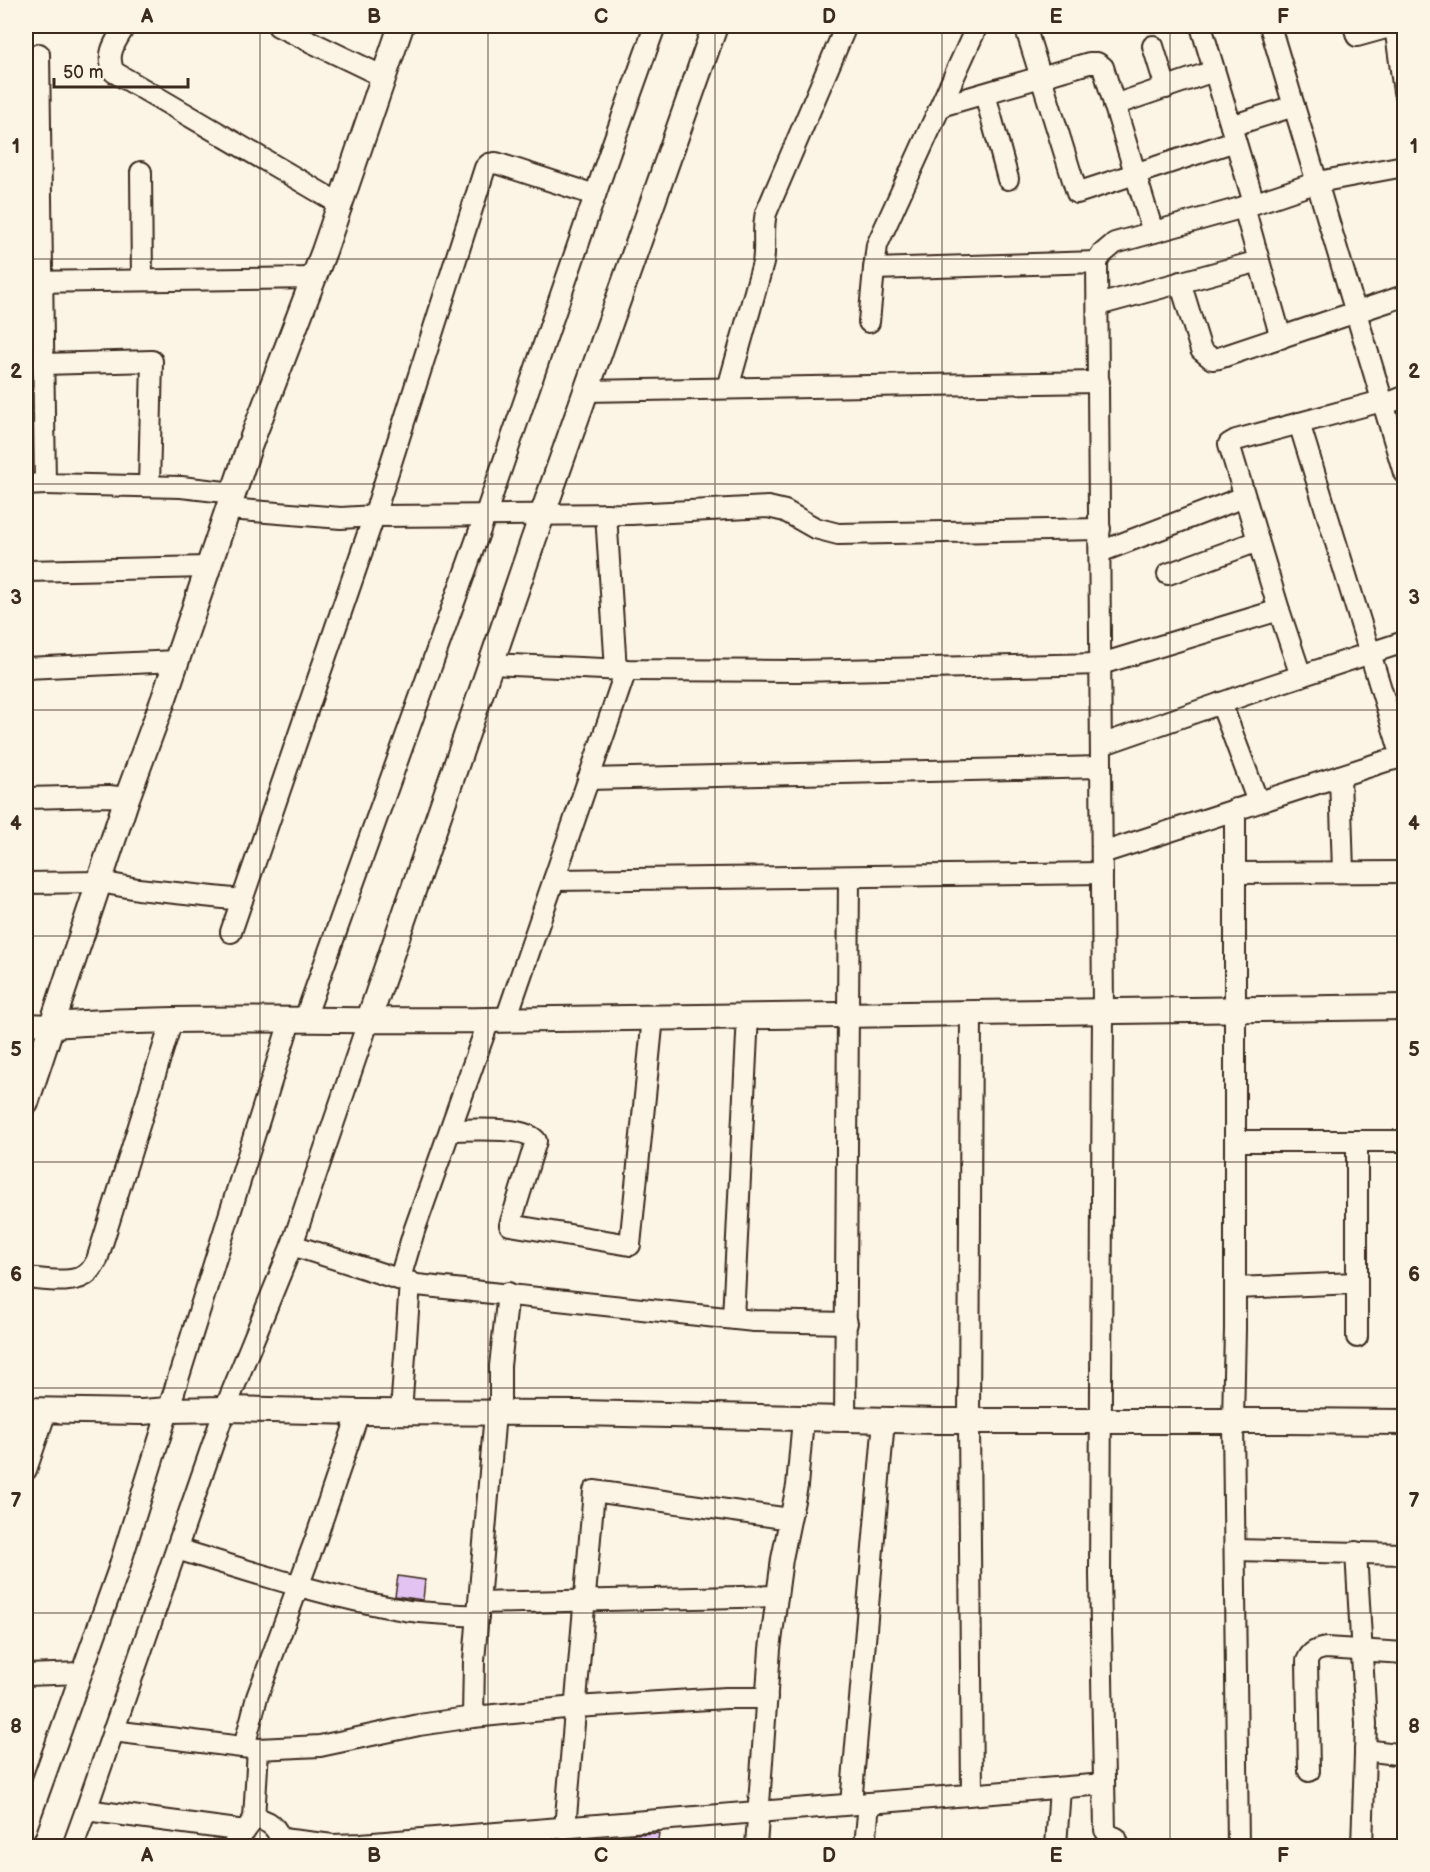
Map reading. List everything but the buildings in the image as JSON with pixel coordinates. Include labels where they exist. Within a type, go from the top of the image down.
[{"type":"street","points":[[125,26],[110,56],[110,64],[114,72],[340,204]]},
{"type":"street","points":[[278,26],[384,77]]},
{"type":"street","points":[[26,1102],[127,798],[177,661],[231,501],[314,278],[401,26]]},
{"type":"street","points":[[27,1822],[118,1571],[168,1410],[297,1021],[485,516],[655,26]]},
{"type":"street","points":[[73,1846],[225,1409],[292,1245],[542,515],[715,26]]},
{"type":"street","points":[[728,388],[763,263],[766,247],[764,222],[766,213],[846,26]]},
{"type":"street","points":[[869,322],[878,245],[977,26]]},
{"type":"street","points":[[1025,26],[1077,193],[1134,174],[1294,106]]},
{"type":"street","points":[[1201,26],[1233,133],[1259,261],[1281,338]]},
{"type":"street","points":[[1270,26],[1404,473]]},
{"type":"street","points":[[1354,26],[1357,36],[1394,26],[1404,92]]},
{"type":"street","points":[[1153,46],[1166,88]]},
{"type":"street","points":[[39,54],[33,160],[34,282],[43,364],[35,404],[35,485],[149,486],[341,518],[606,514],[768,507],[785,511],[815,528],[837,534],[1100,529]]},
{"type":"street","points":[[942,106],[1089,63],[1097,63],[1103,67],[1153,232]]},
{"type":"street","points":[[1114,105],[1214,71]]},
{"type":"street","points":[[985,93],[1008,179]]},
{"type":"street","points":[[231,932],[375,516],[485,168],[489,164],[496,163],[595,195]]},
{"type":"street","points":[[1119,1846],[1116,1838],[1110,1836],[1105,1830],[1100,1575],[1103,1010],[1100,382],[1097,262],[1102,254],[1115,243],[1249,205],[1318,182],[1404,166]]},
{"type":"street","points":[[141,172],[142,280]]},
{"type":"street","points":[[1098,305],[1259,261]]},
{"type":"street","points":[[874,269],[1097,262]]},
{"type":"street","points":[[34,282],[314,278]]},
{"type":"street","points":[[1180,282],[1201,350],[1212,359],[1355,314],[1404,296]]},
{"type":"street","points":[[43,364],[152,361],[149,486]]},
{"type":"street","points":[[585,392],[1100,382]]},
{"type":"street","points":[[1301,676],[1229,444],[1236,440],[1299,423],[1404,397]]},
{"type":"street","points":[[1102,853],[1403,757],[1299,423]]},
{"type":"street","points":[[1100,552],[1244,497]]},
{"type":"street","points":[[400,1413],[405,1280],[414,1231],[452,1130],[554,880],[621,670],[606,514]]},
{"type":"street","points":[[1168,574],[1258,541]]},
{"type":"street","points":[[26,571],[208,567]]},
{"type":"street","points":[[491,664],[621,670],[798,671],[1101,664],[1279,610]]},
{"type":"street","points":[[1101,745],[1404,642]]},
{"type":"street","points":[[26,668],[177,661]]},
{"type":"street","points":[[1221,703],[1258,802]]},
{"type":"street","points":[[588,779],[1101,766]]},
{"type":"street","points":[[1340,776],[1343,872]]},
{"type":"street","points":[[26,798],[109,796],[127,798]]},
{"type":"street","points":[[1235,809],[1236,1141],[1233,1421],[1238,1846]]},
{"type":"street","points":[[1235,873],[1404,872]]},
{"type":"street","points":[[554,880],[1102,873]]},
{"type":"street","points":[[845,1419],[849,878]]},
{"type":"street","points":[[26,883],[100,882],[156,891],[242,900]]},
{"type":"street","points":[[26,1024],[172,1020],[368,1022],[849,1013],[1404,1007]]},
{"type":"street","points":[[971,1012],[969,1421],[972,1794]]},
{"type":"street","points":[[733,1318],[748,1015]]},
{"type":"street","points":[[452,1130],[521,1132],[533,1136],[536,1141],[535,1150],[510,1225],[630,1245],[653,1017]]},
{"type":"street","points":[[26,1278],[70,1280],[80,1278],[89,1273],[98,1260],[172,1020]]},
{"type":"street","points":[[1236,1141],[1404,1141]]},
{"type":"street","points":[[1357,1141],[1357,1336]]},
{"type":"street","points":[[292,1245],[417,1285],[754,1321],[847,1323]]},
{"type":"street","points":[[1235,1288],[1357,1283]]},
{"type":"street","points":[[473,1717],[478,1610],[508,1293]]},
{"type":"street","points":[[26,1470],[36,1411],[142,1412],[225,1409],[359,1413],[498,1413],[969,1421],[1404,1422]]},
{"type":"street","points":[[244,1832],[257,1697],[359,1413]]},
{"type":"street","points":[[756,1846],[770,1649],[797,1486],[803,1419]]},
{"type":"street","points":[[865,1846],[860,1804],[884,1420]]},
{"type":"street","points":[[565,1828],[594,1491],[790,1519]]},
{"type":"street","points":[[177,1549],[298,1586],[407,1610],[478,1610],[584,1601],[777,1596]]},
{"type":"street","points":[[1235,1550],[1404,1554]]},
{"type":"street","points":[[1356,1552],[1365,1750],[1362,1846]]},
{"type":"street","points":[[1308,1771],[1307,1661],[1310,1654],[1316,1649],[1326,1648],[1404,1653]]},
{"type":"street","points":[[26,1675],[81,1672]]},
{"type":"street","points":[[113,1731],[251,1748],[320,1746],[419,1725],[473,1717],[575,1707],[726,1698],[767,1698]]},
{"type":"street","points":[[1365,1750],[1404,1755]]},
{"type":"street","points":[[86,1810],[244,1832],[263,1820],[275,1827],[282,1843],[333,1845],[526,1839],[565,1828],[1104,1784]]},
{"type":"street","points":[[1056,1846],[1060,1788]]}]
